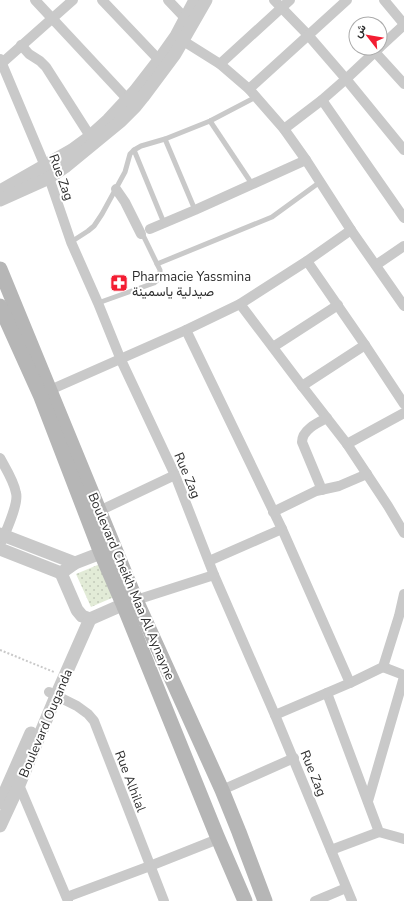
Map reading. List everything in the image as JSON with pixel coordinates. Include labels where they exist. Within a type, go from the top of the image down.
[{"type":"main road","name":"Boulevard Cheikh Maa Al Aynayne","points":[[0,269],[99,511],[108,550]]},
{"type":"main road","name":"Boulevard Cheikh Maa Al Aynayne","points":[[0,306],[130,602],[218,839],[245,901]]},
{"type":"main road","name":"Boulevard Cheikh Maa Al Aynayne","points":[[130,602],[222,790],[265,901]]},
{"type":"street","points":[[35,0],[131,104]]},
{"type":"street","points":[[2,67],[21,46],[73,0]]},
{"type":"street","points":[[102,0],[159,60]]},
{"type":"street","points":[[168,0],[185,18]]},
{"type":"street","points":[[0,200],[47,172],[108,120],[131,104],[175,54],[185,18],[195,0]]},
{"type":"street","points":[[0,191],[78,158],[121,121],[159,60],[180,38],[206,0]]},
{"type":"street","points":[[220,64],[278,4],[290,0]]},
{"type":"street","points":[[253,93],[308,35],[347,0]]},
{"type":"street","points":[[384,0],[402,19],[388,36]]},
{"type":"street","points":[[278,4],[308,35],[346,79],[404,150]]},
{"type":"street","points":[[180,38],[220,64],[253,93],[284,130],[306,160],[351,230],[404,306]]},
{"type":"street","points":[[21,46],[46,67],[90,136]]},
{"type":"street","points":[[284,130],[322,100],[371,56]]},
{"type":"street","points":[[383,56],[404,84]]},
{"type":"street","name":"Rue Zag","points":[[2,67],[47,172],[71,242],[98,303],[120,360],[175,476],[214,575],[294,758],[352,901]]},
{"type":"street","points":[[322,100],[404,218]]},
{"type":"street","points":[[116,189],[146,231],[306,160]]},
{"type":"street","points":[[50,390],[120,360],[240,304],[307,261],[351,230]]},
{"type":"street","points":[[376,265],[404,246]]},
{"type":"street","points":[[307,261],[404,404]]},
{"type":"street","points":[[240,304],[348,444],[404,533]]},
{"type":"street","points":[[273,347],[338,305]]},
{"type":"street","points":[[186,330],[282,529],[350,683]]},
{"type":"street","points":[[302,386],[365,345]]},
{"type":"street","points":[[348,444],[404,413]]},
{"type":"street","points":[[322,490],[302,442],[302,438],[305,432],[312,426],[327,418]]},
{"type":"street","points":[[0,458],[17,494],[16,503],[1,538],[76,563]]},
{"type":"street","points":[[274,512],[316,491],[339,486],[368,474]]},
{"type":"street","points":[[99,511],[175,476]]},
{"type":"street","points":[[209,560],[282,529]]},
{"type":"street","points":[[0,549],[61,573],[77,610],[90,617],[130,602],[214,575]]},
{"type":"street","points":[[61,573],[76,563],[108,550]]},
{"type":"street","points":[[275,715],[350,683],[383,667],[401,616],[404,594]]},
{"type":"street","name":"Boulevard Ouganda","points":[[52,694],[57,673],[90,617]]},
{"type":"street","name":"Boulevard Ouganda","points":[[0,826],[16,780],[52,694],[90,617]]},
{"type":"street","points":[[368,801],[404,676],[383,667]]},
{"type":"street","points":[[327,693],[379,832]]},
{"type":"street","name":"Rue Alhilal","points":[[52,694],[77,706],[88,714],[94,721],[164,901]]},
{"type":"street","points":[[222,790],[294,758]]},
{"type":"street","points":[[16,780],[68,899],[218,839]]},
{"type":"street","name":"Boulevard Ouganda","points":[[0,803],[16,780]]},
{"type":"street","points":[[331,850],[379,832],[404,839]]},
{"type":"street","points":[[315,901],[346,888]]},
{"type":"lane","points":[[71,242],[94,226],[125,172],[130,154],[134,150],[140,146],[165,139],[210,121],[253,93]]},
{"type":"lane","points":[[210,121],[252,184]]},
{"type":"lane","points":[[165,139],[195,210]]},
{"type":"lane","points":[[134,150],[164,223]]},
{"type":"lane","points":[[157,264],[272,217],[320,182]]},
{"type":"lane","points":[[98,303],[154,283],[160,278],[160,270],[146,231]]},
{"type":"path","points":[[0,650],[57,673]]},
{"type":"green space","points":[[100,564],[114,597],[91,607],[76,574]]},
{"type":"place","name":"Pharmacie Yassmina صيدلية ياسمينة","points":[[119,283]]}]
